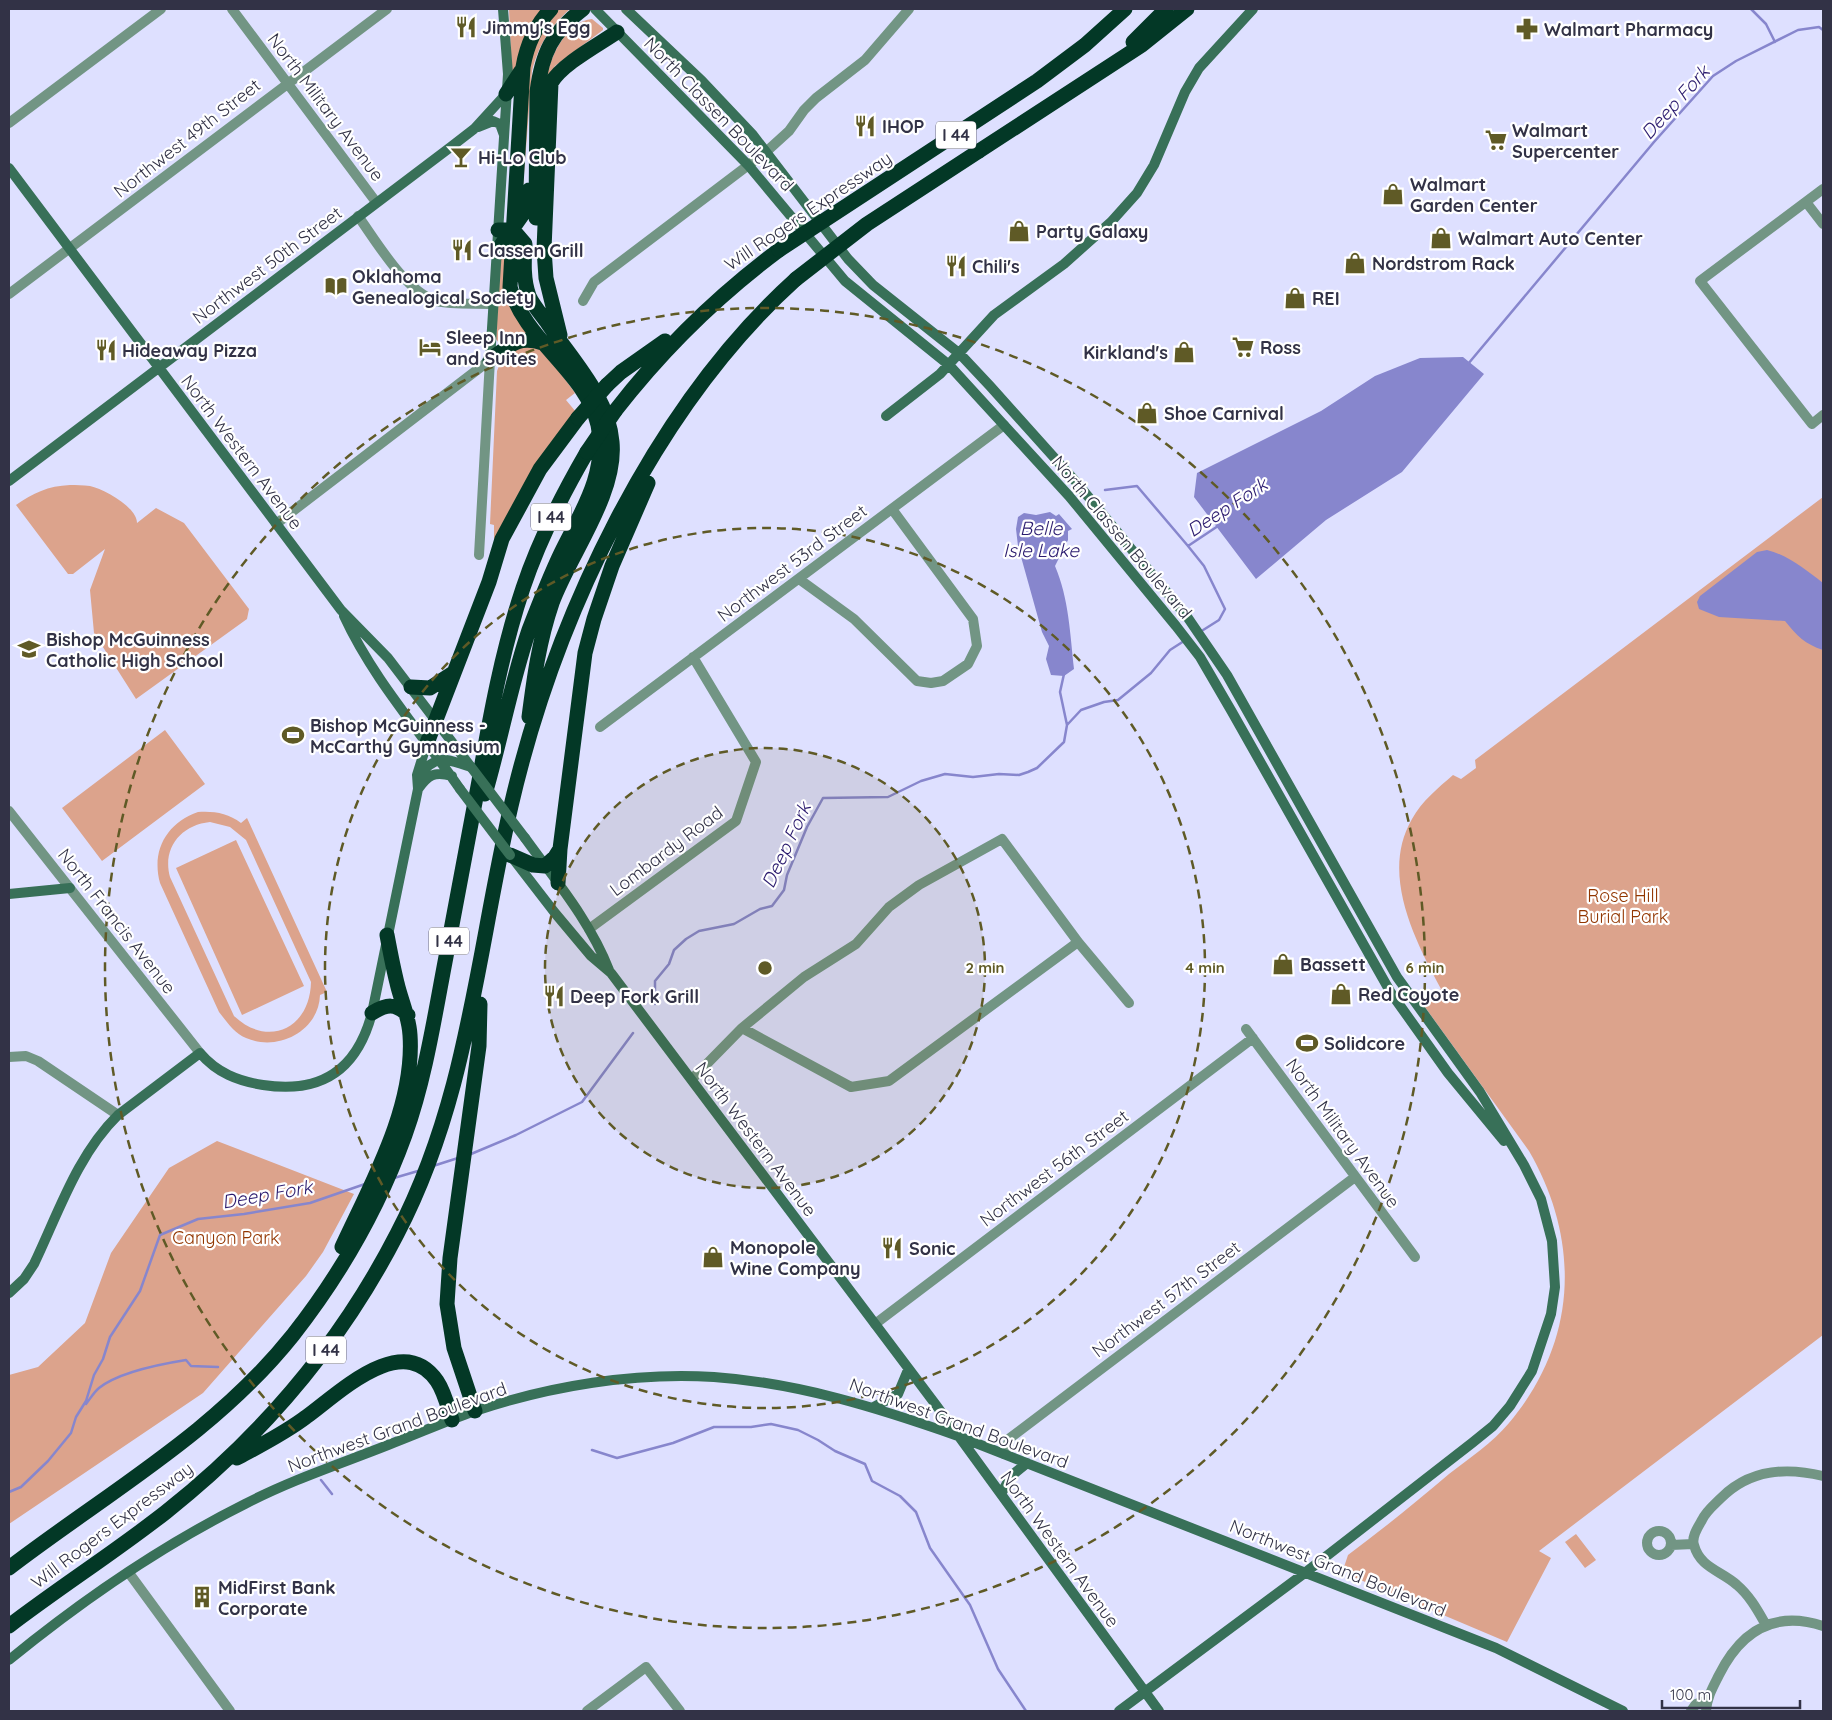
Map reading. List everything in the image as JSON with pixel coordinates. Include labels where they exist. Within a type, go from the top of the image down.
[{"type":"highway","points":[[464,862],[499,746],[515,674],[529,631],[542,595],[596,480],[601,450],[594,412],[578,386],[519,312],[510,287],[505,230],[523,67],[526,49],[532,34],[540,20],[551,9]]},
{"type":"highway","points":[[538,309],[535,178],[537,92],[542,60],[557,33],[583,9]]},
{"type":"highway","name":"Will Rogers Expressway","points":[[9,1568],[176,1448],[223,1410],[262,1370],[314,1307],[362,1218],[424,1073],[492,704],[506,640],[539,545],[552,516],[587,452],[615,411],[663,352],[692,321],[744,276],[778,250],[1037,81],[1085,45],[1125,9]]},
{"type":"highway","points":[[1105,70],[1166,9]]},
{"type":"highway","name":"Will Rogers Expressway","points":[[9,1626],[164,1514],[216,1470],[281,1406],[326,1349],[369,1285],[410,1210],[442,1126],[463,1052],[511,804],[526,749],[579,601],[614,528],[672,426],[730,346],[771,302],[796,279],[867,224],[1105,70],[1142,45],[1187,9]]},
{"type":"highway","points":[[567,353],[558,328],[546,278],[545,257],[551,83],[560,72],[617,32]]},
{"type":"highway","points":[[506,94],[523,67]]},
{"type":"highway","points":[[497,251],[505,230],[525,211],[529,191],[535,178]]},
{"type":"highway","points":[[505,230],[525,244],[524,277],[530,298],[592,386],[605,410],[612,435],[612,459],[603,495],[571,559],[541,636],[536,658],[526,749]]},
{"type":"highway","points":[[427,743],[508,525],[540,469],[578,418],[607,385],[621,372],[692,321]]},
{"type":"highway","points":[[490,360],[520,340],[528,339],[543,343]]},
{"type":"highway","points":[[558,883],[560,849],[580,687],[594,619],[612,566],[672,426]]},
{"type":"highway","points":[[411,687],[430,688],[454,672]]},
{"type":"highway","points":[[517,861],[545,866],[555,857],[560,849]]},
{"type":"highway","points":[[387,935],[397,985],[408,1015],[411,1045],[410,1063],[398,1134]]},
{"type":"highway","points":[[475,1411],[454,1348],[447,1304],[448,1282],[467,1132],[480,1046],[481,959]]},
{"type":"highway","points":[[372,1013],[383,1006],[392,1005],[398,1006],[408,1015]]},
{"type":"highway","points":[[216,1470],[294,1426],[373,1369],[390,1363],[405,1363],[419,1366],[431,1374],[441,1389],[452,1420]]},
{"type":"highway","points":[[9,1559],[86,1513]]},
{"type":"main road","points":[[503,9],[508,58],[505,140],[505,230]]},
{"type":"main road","name":"North Classen Boulevard","points":[[595,9],[749,166],[844,281],[949,365],[1069,496],[1176,626],[1200,657],[1391,993],[1469,1100],[1524,1165]]},
{"type":"main road","points":[[886,416],[949,365],[994,315],[1064,264],[1111,222],[1137,193],[1154,165],[1185,92],[1199,68],[1252,9]]},
{"type":"main road","name":"North Classen Boulevard","points":[[630,10],[702,81],[767,152],[848,259],[873,284],[960,354],[1049,450],[1188,618],[1211,649],[1244,705],[1363,919],[1397,976],[1480,1092],[1524,1165],[1548,1218],[1555,1265],[1551,1314],[1544,1342],[1532,1371],[1510,1406],[1493,1426],[1306,1572],[1119,1711]]},
{"type":"main road","name":"Northwest 50th Street","points":[[9,481],[474,129],[506,94]]},
{"type":"main road","name":"Northwest 50th Street","points":[[474,129],[493,121],[500,124],[505,140]]},
{"type":"main road","name":"North Western Avenue","points":[[9,168],[341,610],[370,637],[411,687],[467,764],[525,838],[589,929],[601,948],[611,973]]},
{"type":"main road","points":[[490,360],[497,251]]},
{"type":"main road","points":[[1037,461],[1049,450]]},
{"type":"main road","name":"North Western Avenue","points":[[341,610],[358,647],[390,695],[591,956],[611,973],[692,1079],[1001,1494],[1159,1711]]},
{"type":"main road","points":[[1232,712],[1244,705]]},
{"type":"main road","points":[[9,1293],[24,1279],[34,1264],[83,1160],[100,1134],[118,1115],[200,1053],[214,1067],[241,1080],[280,1087],[308,1086],[325,1079],[347,1062],[365,1035],[372,1013],[418,789],[417,775],[427,743]]},
{"type":"main road","points":[[417,775],[431,762],[439,759],[448,759],[467,764]]},
{"type":"main road","points":[[418,789],[430,775],[440,773],[452,776]]},
{"type":"main road","points":[[1276,791],[1288,784]]},
{"type":"main road","points":[[9,894],[70,888]]},
{"type":"main road","points":[[1352,927],[1363,919]]},
{"type":"main road","points":[[874,1408],[898,1394],[908,1370]]},
{"type":"main road","name":"Northwest Grand Boulevard","points":[[9,1660],[163,1548],[247,1502],[291,1483],[475,1411],[533,1395],[578,1385],[668,1377],[711,1377],[768,1382],[817,1392],[874,1408],[958,1436],[1496,1648],[1623,1711]]},
{"type":"main road","points":[[1001,1494],[1012,1476],[1027,1463]]},
{"type":"street","points":[[9,123],[161,9]]},
{"type":"street","name":"North Military Avenue","points":[[232,9],[376,202]]},
{"type":"street","name":"Northwest 49th Street","points":[[9,294],[287,82],[387,9]]},
{"type":"street","points":[[583,301],[594,282],[767,152],[789,130],[816,98],[865,60],[909,9]]},
{"type":"street","points":[[1823,189],[1700,280],[1812,424],[1823,415]]},
{"type":"street","points":[[1806,202],[1823,224]]},
{"type":"street","points":[[358,216],[404,278],[420,292],[436,301],[494,304]]},
{"type":"street","points":[[276,524],[490,360]]},
{"type":"street","points":[[479,555],[490,360]]},
{"type":"street","name":"Northwest 53rd Street","points":[[600,727],[1004,425]]},
{"type":"street","points":[[799,579],[854,619],[917,681],[931,683],[942,681],[968,664],[977,646],[973,619],[892,509]]},
{"type":"street","name":"Lombardy Road","points":[[589,929],[736,821],[756,762],[693,657]]},
{"type":"street","name":"North Francis Avenue","points":[[9,811],[200,1053]]},
{"type":"street","points":[[692,1079],[742,1028],[804,977],[856,944],[889,908],[919,885],[1002,839],[1078,942],[1129,1003]]},
{"type":"street","points":[[742,1028],[851,1087],[889,1081],[1078,942]]},
{"type":"street","name":"North Military Avenue","points":[[1246,1029],[1415,1257]]},
{"type":"street","name":"Northwest 56th Street","points":[[875,1324],[1253,1038]]},
{"type":"street","points":[[9,1057],[26,1056],[38,1061],[118,1115]]},
{"type":"street","name":"Northwest 57th Street","points":[[1004,1454],[1010,1438],[1355,1177]]},
{"type":"street","points":[[1766,1625],[1749,1597],[1736,1583],[1712,1570],[1701,1559],[1693,1544],[1695,1533],[1706,1512],[1728,1491],[1747,1478],[1768,1472],[1790,1470],[1823,1476]]},
{"type":"street","points":[[1671,1545],[1693,1544]]},
{"type":"street","points":[[129,1572],[230,1711]]},
{"type":"street","points":[[1706,1711],[1707,1700],[1728,1659],[1746,1638],[1766,1625],[1783,1619],[1805,1620],[1823,1626]]},
{"type":"street","points":[[587,1711],[646,1667],[680,1711]]},
{"type":"street","points":[[1691,1711],[1696,1704],[1707,1700]]},
{"type":"green space","points":[[509,9],[544,9],[512,77]]},
{"type":"green space","points":[[558,9],[570,9],[546,37],[538,52],[532,71],[522,200],[529,60],[537,36]]},
{"type":"green space","points":[[592,19],[603,30],[555,66],[550,74],[547,74],[562,39],[575,26],[583,21]]},
{"type":"green space","points":[[505,245],[527,335],[499,343],[496,339],[500,255]]},
{"type":"green space","points":[[524,344],[543,349],[575,393],[566,400],[576,412],[494,550],[494,525],[490,524],[497,371],[501,361]]},
{"type":"green space","points":[[70,485],[90,486],[111,495],[132,511],[137,523],[156,508],[184,523],[249,609],[247,619],[136,699],[94,633],[90,590],[105,549],[73,574],[68,574],[16,505],[41,491]]},
{"type":"green space","name":"Rose Hill Burial Park","points":[[1823,497],[1823,1335],[1539,1551],[1551,1558],[1507,1642],[1351,1576],[1344,1567],[1348,1555],[1480,1450],[1509,1423],[1532,1391],[1549,1359],[1559,1325],[1564,1290],[1564,1255],[1558,1220],[1546,1185],[1529,1151],[1422,1003],[1441,989],[1421,950],[1405,906],[1400,884],[1399,862],[1403,840],[1412,819],[1421,806],[1453,775],[1461,779],[1476,768],[1475,760]]},
{"type":"green space","points":[[165,730],[205,784],[102,861],[62,808]]},
{"type":"green space","points":[[198,812],[215,812],[226,815],[241,823],[247,818],[327,992],[320,995],[318,1008],[313,1019],[295,1035],[283,1040],[258,1042],[242,1036],[234,1030],[219,1012],[160,883],[158,871],[160,849],[164,839],[178,823]],"holes":[[[210,822],[230,827],[246,840],[311,982],[309,998],[303,1012],[295,1022],[285,1029],[273,1032],[260,1031],[247,1026],[234,1016],[170,877],[168,866],[171,848],[182,833],[200,824]]]},
{"type":"green space","points":[[236,840],[304,986],[242,1015],[176,868]]},
{"type":"green space","name":"Canyon Park","points":[[217,1141],[354,1194],[323,1252],[306,1276],[203,1393],[9,1524],[9,1375],[38,1367],[85,1323],[111,1253],[169,1168]]},
{"type":"green space","points":[[1576,1534],[1596,1560],[1585,1568],[1565,1542]]},
{"type":"water","points":[[1463,357],[1484,374],[1402,472],[1326,520],[1256,579],[1194,497],[1197,473],[1321,411],[1375,376],[1420,358]]},
{"type":"water","name":"Belle Isle Lake","points":[[1050,512],[1056,516],[1059,514],[1072,529],[1068,531],[1068,540],[1055,566],[1066,604],[1074,669],[1064,676],[1051,675],[1046,659],[1049,646],[1042,632],[1018,546],[1016,529],[1018,517],[1024,513],[1036,515]]},
{"type":"water","points":[[1767,550],[1789,559],[1823,583],[1823,650],[1802,639],[1785,621],[1719,617],[1699,609],[1697,602],[1700,596],[1757,552]]},
{"type":"waterway","name":"Deep Fork","points":[[1751,9],[1766,24],[1775,42]]},
{"type":"waterway","name":"Deep Fork","points":[[1468,364],[1654,142],[1713,76],[1736,61],[1798,30],[1819,27],[1823,30]]},
{"type":"waterway","points":[[1105,490],[1137,486],[1188,546]]},
{"type":"waterway","name":"Deep Fork","points":[[1200,632],[1219,620],[1225,609],[1204,566],[1188,546],[1218,526]]},
{"type":"waterway","name":"Deep Fork","points":[[655,1004],[655,981],[669,964],[674,950],[686,939],[699,931],[734,924],[760,909],[772,906],[784,890],[787,875],[807,827],[823,798],[888,797],[921,781],[945,774],[973,777],[999,774],[1019,775],[1028,772],[1037,768],[1064,742],[1067,725],[1081,710],[1104,702],[1118,700],[1151,673],[1170,650],[1184,641]]},
{"type":"waterway","points":[[1064,674],[1060,692],[1067,725]]},
{"type":"waterway","name":"Deep Fork","points":[[471,1154],[516,1135],[582,1102],[633,1033]]},
{"type":"waterway","name":"Deep Fork","points":[[433,1166],[458,1158]]},
{"type":"waterway","name":"Deep Fork","points":[[394,1178],[418,1171]]},
{"type":"waterway","name":"Deep Fork","points":[[9,1492],[21,1487],[48,1461],[71,1433],[76,1417],[86,1401],[94,1375],[103,1359],[110,1337],[140,1291],[160,1235],[198,1219],[244,1214],[310,1203],[365,1184]]},
{"type":"waterway","points":[[86,1404],[97,1390],[107,1382],[129,1373],[186,1360],[191,1366],[218,1367]]},
{"type":"waterway","points":[[592,1450],[617,1458],[673,1443],[714,1427],[751,1427],[771,1424],[798,1430],[835,1451],[865,1464],[872,1481],[900,1496],[916,1512],[930,1548],[970,1605],[998,1669],[1026,1711]]},
{"type":"waterway","points":[[321,1480],[332,1494]]},
{"type":"place","name":"Jimmy's Egg","points":[[466,27]]},
{"type":"place","name":"Walmart Pharmacy","points":[[1527,29]]},
{"type":"place","name":"IHOP","points":[[865,126]]},
{"type":"place","name":"Walmart Supercenter","points":[[1496,140]]},
{"type":"place","name":"Hi-Lo Club","points":[[461,157]]},
{"type":"place","name":"Walmart Garden Center","points":[[1393,194]]},
{"type":"place","name":"Party Galaxy","points":[[1019,231]]},
{"type":"place","name":"Walmart Auto Center","points":[[1441,238]]},
{"type":"place","name":"Classen Grill","points":[[462,250]]},
{"type":"place","name":"Nordstrom Rack","points":[[1355,263]]},
{"type":"place","name":"Chili's","points":[[956,266]]},
{"type":"place","name":"Oklahoma Genealogical Society","points":[[336,286]]},
{"type":"place","name":"REI","points":[[1295,298]]},
{"type":"place","name":"Sleep Inn and Suites","points":[[430,347]]},
{"type":"place","name":"Ross","points":[[1243,347]]},
{"type":"place","name":"Hideaway Pizza","points":[[106,350]]},
{"type":"place","name":"Kirkland's","points":[[1184,352]]},
{"type":"place","name":"Shoe Carnival","points":[[1147,413]]},
{"type":"place","name":"Bishop McGuinness Catholic High School","points":[[29,649]]},
{"type":"place","name":"Bishop McGuinness - McCarthy Gymnasium","points":[[293,735]]},
{"type":"place","name":"Bassett","points":[[1283,964]]},
{"type":"place","name":"Red Coyote","points":[[1341,994]]},
{"type":"place","name":"Deep Fork Grill","points":[[554,996]]},
{"type":"place","name":"Solidcore","points":[[1307,1043]]},
{"type":"place","name":"Sonic","points":[[892,1248]]},
{"type":"place","name":"Monopole Wine Company","points":[[713,1257]]},
{"type":"place","name":"MidFirst Bank Corporate","points":[[202,1597]]}]
